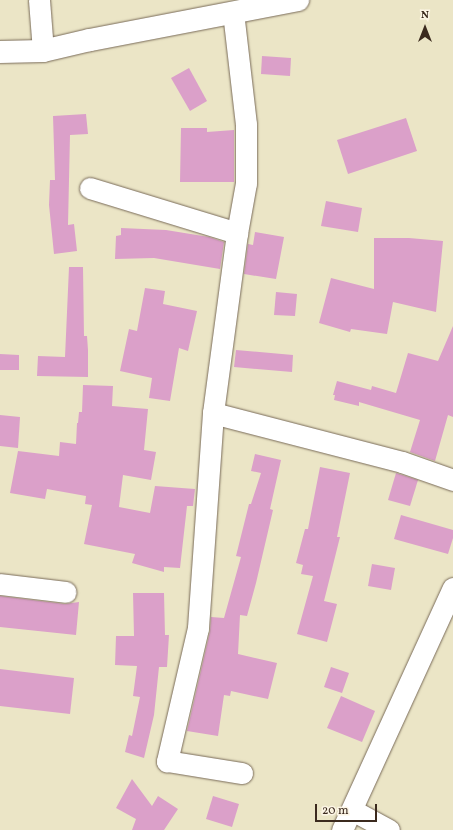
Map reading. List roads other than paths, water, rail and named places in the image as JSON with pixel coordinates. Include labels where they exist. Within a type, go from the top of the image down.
[{"type":"street","points":[[38,0],[43,51]]},
{"type":"street","points":[[0,52],[43,51],[90,40],[298,0]]},
{"type":"street","points":[[233,12],[246,124],[246,183],[237,233],[213,413],[198,628],[167,761],[242,773]]},
{"type":"street","points":[[90,188],[237,233]]},
{"type":"street","points":[[213,413],[387,457],[453,480]]},
{"type":"street","points":[[0,584],[66,592]]},
{"type":"street","points":[[342,830],[452,596]]},
{"type":"street","points":[[352,810],[389,830]]}]
